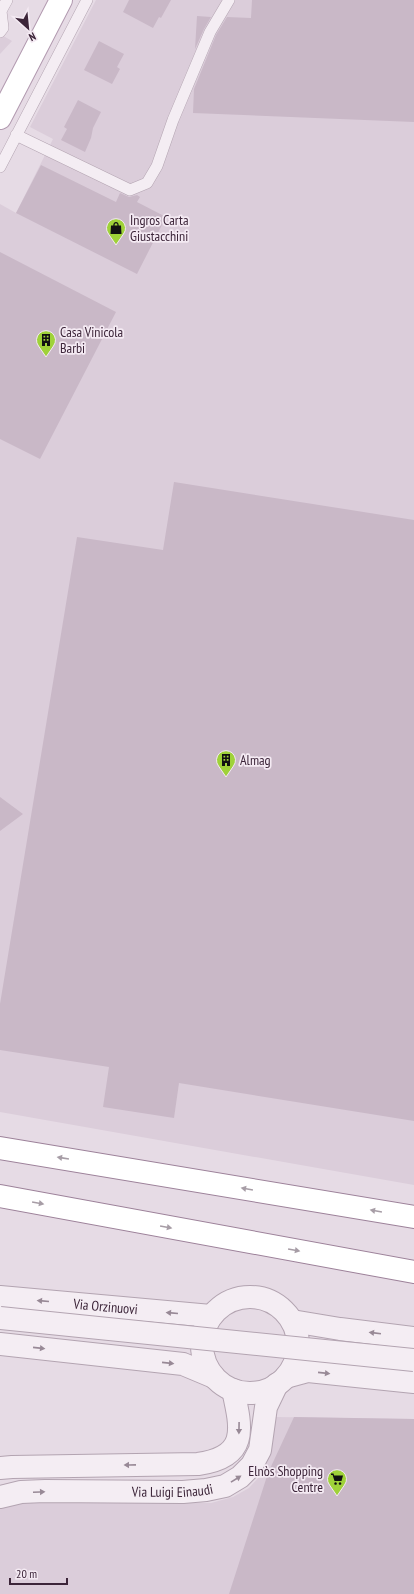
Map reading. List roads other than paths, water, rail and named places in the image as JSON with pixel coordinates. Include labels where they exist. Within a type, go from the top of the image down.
[{"type":"main road","points":[[0,118],[60,0]]},
{"type":"main road","points":[[0,1148],[414,1217]]},
{"type":"main road","points":[[0,1196],[414,1272]]},
{"type":"street","name":"Via Luigi Einaudi","points":[[0,1497],[21,1492],[45,1491],[183,1492],[206,1490],[225,1486],[240,1477],[252,1465],[260,1450],[266,1407],[282,1380],[294,1364],[298,1350],[297,1335],[292,1321],[283,1309],[270,1300],[254,1296],[237,1298],[222,1305],[211,1316],[204,1331],[202,1347],[205,1363],[214,1377],[222,1384],[233,1390],[256,1392],[267,1390],[282,1380],[308,1371],[414,1382]]},
{"type":"street","name":"Via Orzinuovi","points":[[0,1297],[211,1316]]},
{"type":"street","points":[[0,1318],[414,1360]]},
{"type":"street","points":[[292,1321],[340,1329],[414,1338]]},
{"type":"street","name":"Via Luigi Einaudi","points":[[0,1344],[183,1364],[214,1377]]},
{"type":"street","name":"Via Luigi Einaudi","points":[[0,1468],[198,1464],[214,1462],[225,1457],[234,1449],[238,1436],[239,1417],[233,1390]]},
{"type":"lane","points":[[0,32],[3,28],[1,11],[7,0]]},
{"type":"lane","points":[[0,167],[87,0]]},
{"type":"lane","points":[[16,135],[130,190],[147,183],[157,166],[173,120],[210,32],[229,0]]},
{"type":"place","name":"Ingros Carta Giustacchini","points":[[116,245]]},
{"type":"place","name":"Casa Vinicola Barbi","points":[[46,357]]},
{"type":"place","name":"Almag","points":[[226,777]]},
{"type":"place","name":"Elnòs Shopping Centre","points":[[337,1496]]}]
